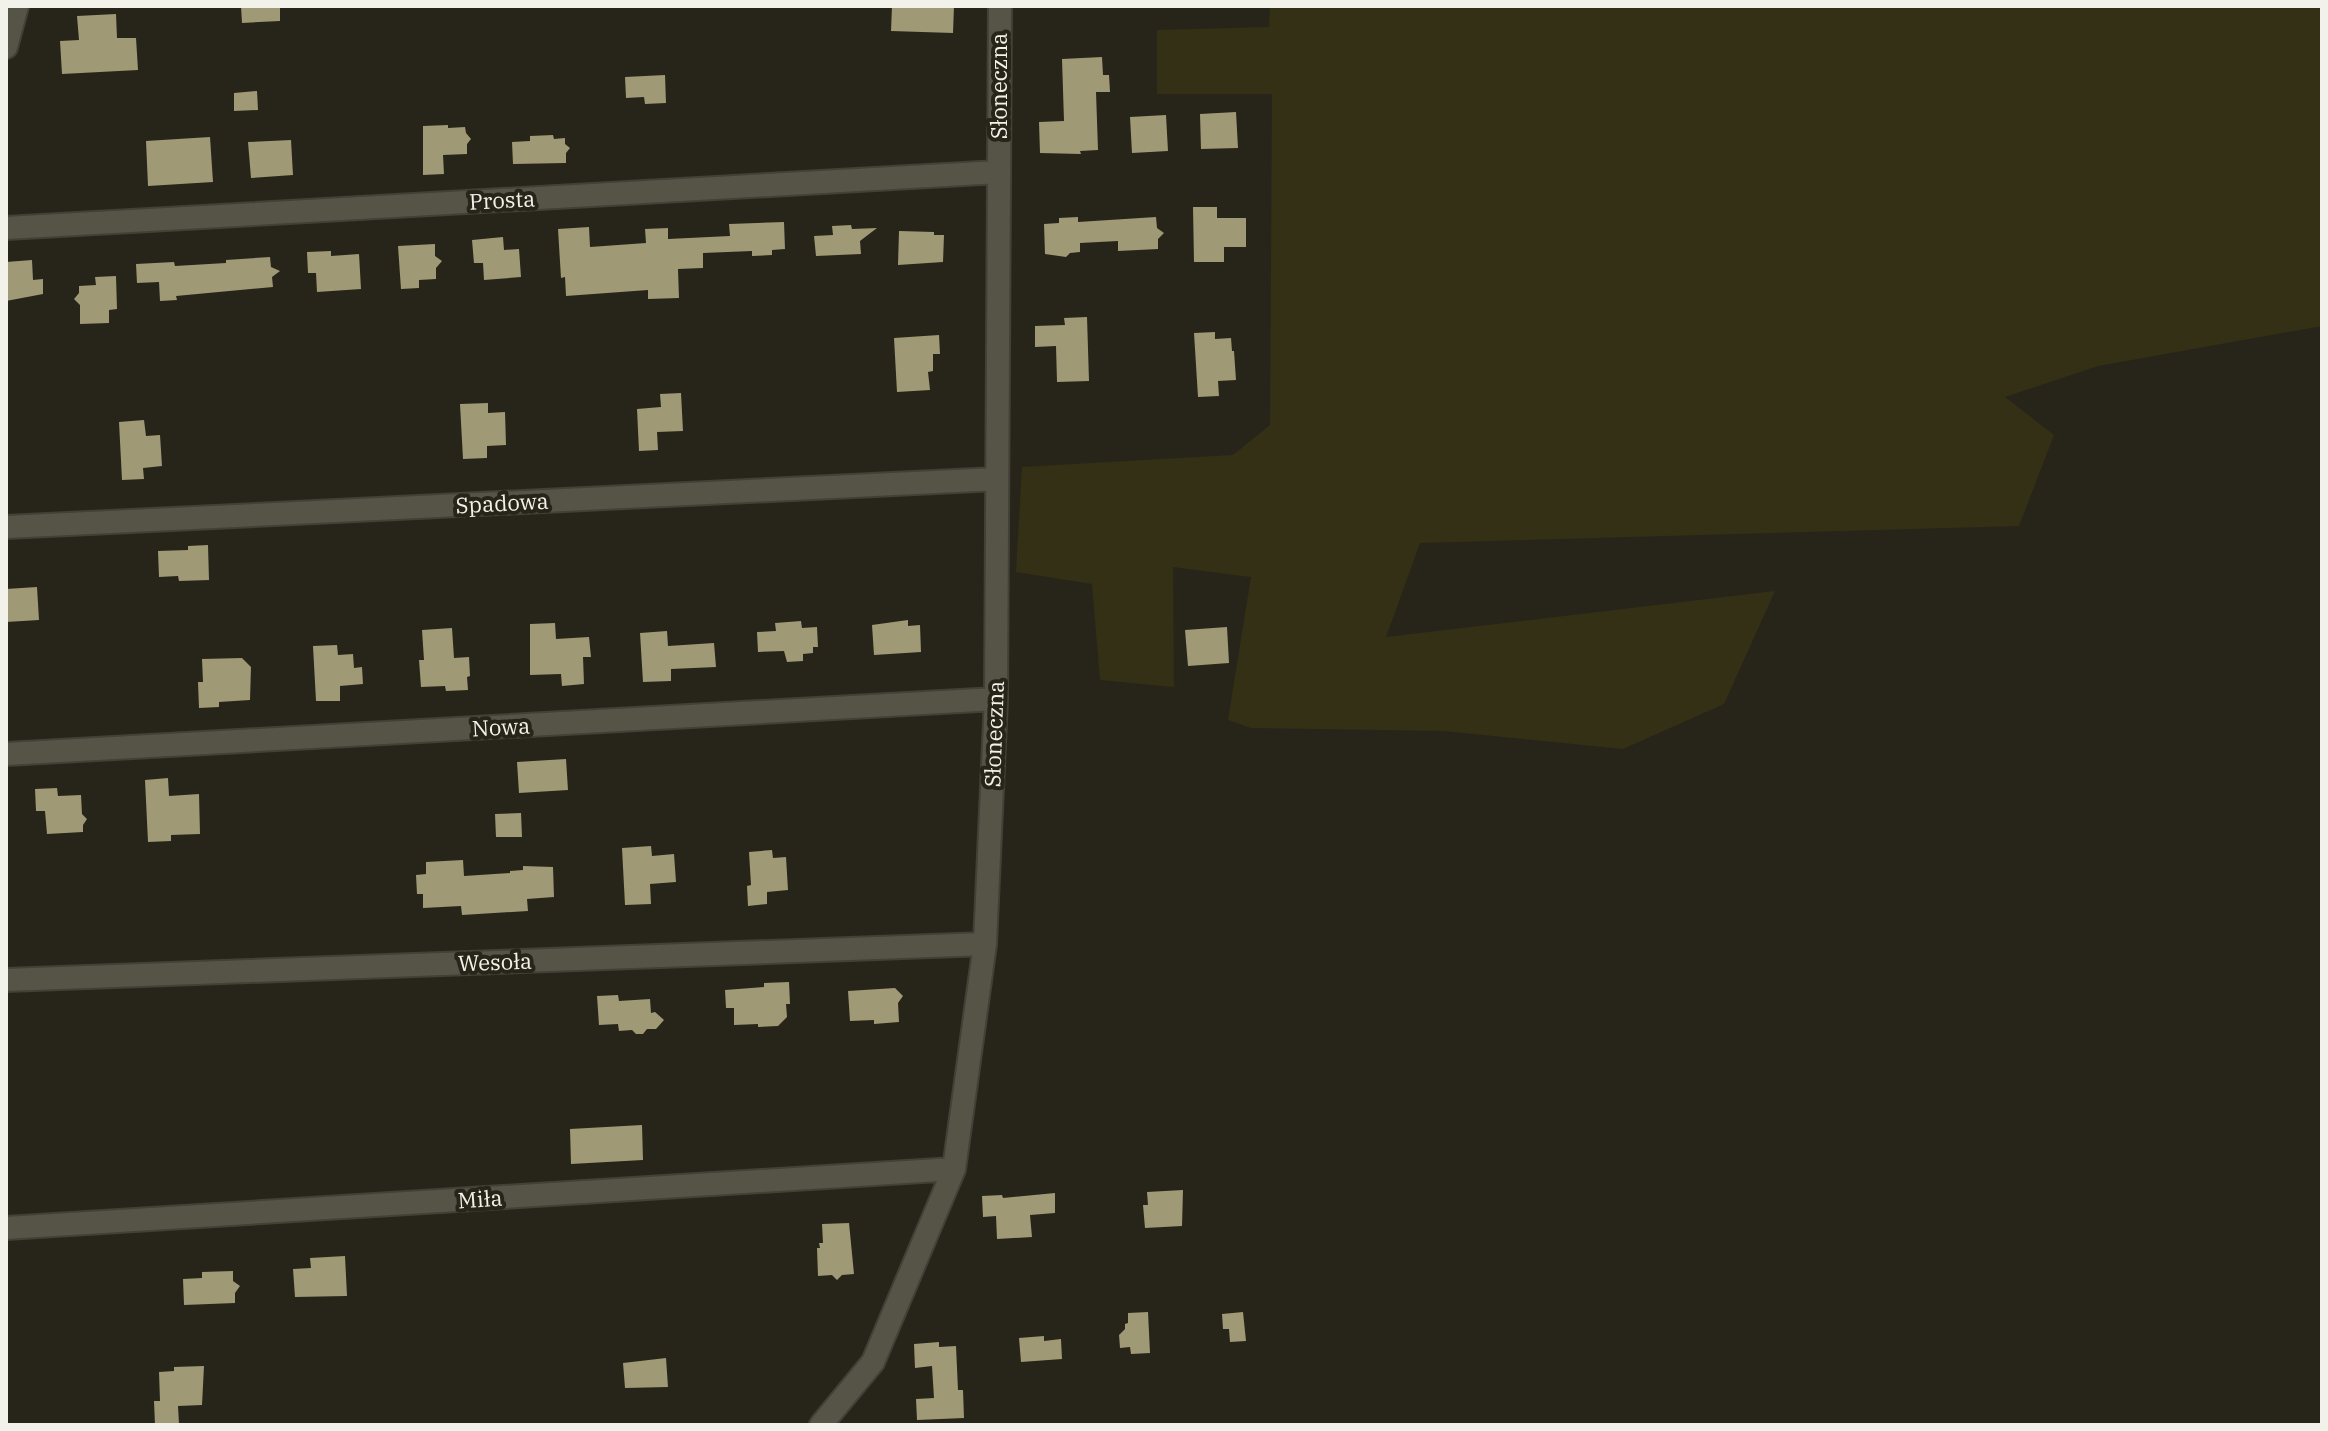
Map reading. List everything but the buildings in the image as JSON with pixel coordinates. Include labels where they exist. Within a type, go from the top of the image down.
[{"type":"street","points":[[6,47],[17,6]]},
{"type":"street","name":"Słoneczna","points":[[821,1425],[873,1362],[954,1169],[985,944],[996,699],[1000,6]]},
{"type":"street","name":"Prosta","points":[[6,228],[999,172]]},
{"type":"street","name":"Spadowa","points":[[6,527],[997,479]]},
{"type":"street","name":"Nowa","points":[[6,754],[996,699]]},
{"type":"street","name":"Wesoła","points":[[6,980],[985,944]]},
{"type":"street","name":"Miła","points":[[6,1228],[954,1169]]},
{"type":"shaded area","points":[[1270,6],[2322,6],[2322,326],[2098,366],[2005,397],[2054,435],[2019,526],[1420,543],[1386,637],[1775,591],[1724,704],[1623,749],[1444,731],[1251,728],[1228,720],[1251,577],[1173,567],[1174,687],[1100,680],[1092,584],[1016,572],[1022,467],[1233,455],[1270,425],[1272,94],[1157,94],[1157,30],[1269,27]]}]
